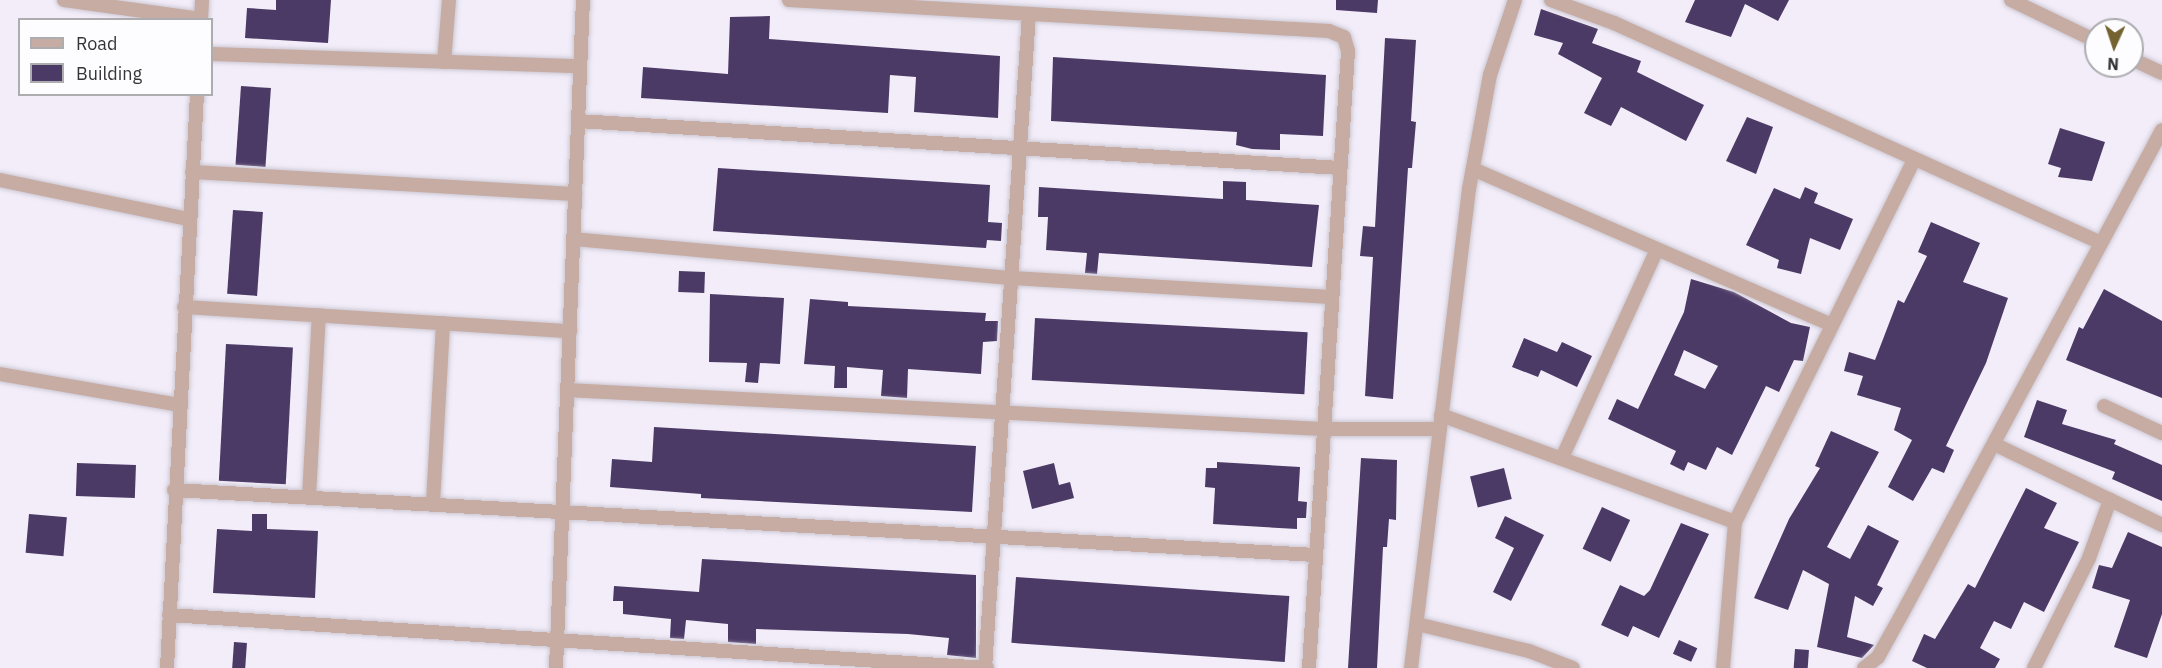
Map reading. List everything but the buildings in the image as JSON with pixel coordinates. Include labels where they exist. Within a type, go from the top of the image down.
[{"type":"street","points":[[64,0],[194,18]]},
{"type":"street","points":[[201,18],[202,0]]},
{"type":"street","points":[[444,62],[449,0]]},
{"type":"street","points":[[556,668],[583,0]]},
{"type":"street","points":[[789,0],[1329,31],[1344,37],[1348,51],[1322,429],[1310,668]]},
{"type":"street","points":[[1411,668],[1473,170],[1490,75],[1515,0]]},
{"type":"street","points":[[1551,0],[1614,23],[2099,242]]},
{"type":"street","points":[[2011,0],[2084,35]]},
{"type":"street","points":[[169,615],[986,668],[1029,14]]},
{"type":"street","points":[[213,54],[580,66]]},
{"type":"street","points":[[2144,65],[2162,73]]},
{"type":"street","points":[[167,668],[174,490],[197,96]]},
{"type":"street","points":[[578,121],[1340,168]]},
{"type":"street","points":[[1864,668],[1878,657],[1994,444],[2099,242],[2162,129]]},
{"type":"street","points":[[1723,668],[1735,522],[1914,160]]},
{"type":"street","points":[[1473,170],[1832,325]]},
{"type":"street","points":[[192,172],[575,194]]},
{"type":"street","points":[[0,180],[189,219]]},
{"type":"street","points":[[573,239],[1011,278],[1331,297]]},
{"type":"street","points":[[1562,458],[1658,250]]},
{"type":"street","points":[[184,307],[570,331]]},
{"type":"street","points":[[309,497],[319,315]]},
{"type":"street","points":[[433,503],[443,323]]},
{"type":"street","points":[[0,374],[179,405]]},
{"type":"street","points":[[567,390],[1322,429],[1440,429]]},
{"type":"street","points":[[2104,406],[2162,433]]},
{"type":"street","points":[[1441,415],[1735,522]]},
{"type":"street","points":[[1994,444],[2162,525]]},
{"type":"street","points":[[174,490],[562,509],[1315,555]]},
{"type":"street","points":[[2034,668],[2089,558],[2110,500]]},
{"type":"street","points":[[1417,624],[1529,651],[1573,668]]}]
